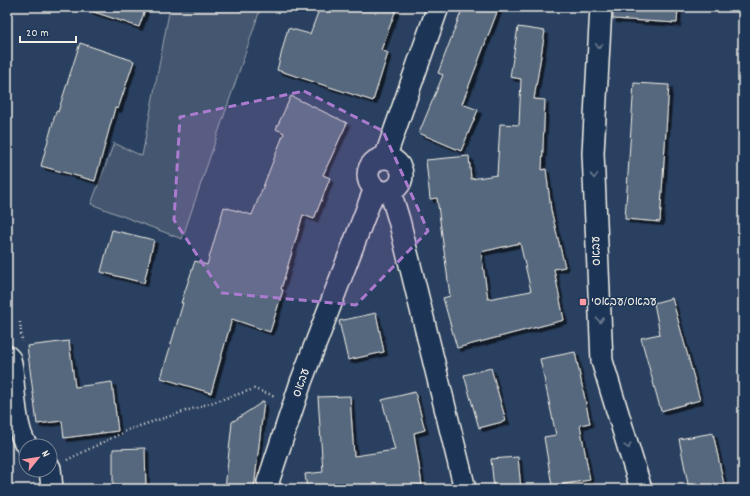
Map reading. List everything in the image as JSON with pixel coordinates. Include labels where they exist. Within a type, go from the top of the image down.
[{"type":"street","points":[[438,7],[386,158],[380,159],[371,166],[369,178],[371,183],[382,189],[399,220],[465,489]]},
{"type":"street","name":"עבאס","points":[[600,7],[593,153],[602,361],[641,489]]},
{"type":"street","name":"עבאס","points":[[270,489],[268,482],[294,403],[382,189]]},
{"type":"street","points":[[7,356],[10,359],[12,368],[19,429],[21,438]]},
{"type":"street","points":[[51,478],[52,489]]},
{"type":"path","points":[[58,464],[130,429],[254,389],[294,403]]},
{"type":"highlighted area","points":[[304,91],[383,131],[428,231],[356,305],[222,293],[174,220],[180,117]]},
{"type":"shaded area","points":[[170,7],[261,7],[182,239],[91,204],[114,143],[142,156]]},
{"type":"building","points":[[88,7],[146,7],[139,27],[88,10]]},
{"type":"building","points":[[320,7],[397,7],[381,50],[388,53],[373,101],[277,70],[288,28],[310,34]]},
{"type":"building","points":[[463,7],[499,7],[462,104],[478,110],[461,151],[419,133],[443,75],[438,73]]},
{"type":"building","points":[[613,7],[678,7],[677,23],[613,19]]},
{"type":"building","points":[[518,27],[545,31],[534,99],[545,100],[542,170],[546,169],[551,210],[565,267],[554,269],[564,320],[457,348],[443,298],[450,296],[437,198],[430,199],[426,160],[469,156],[471,179],[497,175],[500,124],[519,125],[521,79],[510,77]],"holes":[[[520,243],[531,291],[488,299],[481,252]]]},
{"type":"building","points":[[80,43],[134,61],[118,109],[115,108],[95,181],[41,166],[56,111],[58,112]]},
{"type":"building","points":[[634,83],[669,85],[660,222],[625,219]]},
{"type":"building","points":[[291,96],[347,123],[323,175],[330,178],[314,219],[303,215],[270,332],[232,319],[211,393],[161,378],[183,303],[181,303],[195,261],[207,265],[224,207],[252,215],[284,133],[276,129]]},
{"type":"building","points":[[112,230],[154,240],[144,283],[101,272]]},
{"type":"building","points":[[672,298],[700,400],[661,411],[641,338],[660,334],[654,303]]},
{"type":"building","points":[[376,313],[384,352],[348,360],[339,321]]},
{"type":"building","points":[[69,341],[75,387],[112,382],[118,431],[64,438],[62,421],[37,424],[27,346]]},
{"type":"building","points":[[575,352],[590,423],[580,425],[590,480],[552,486],[544,437],[556,435],[540,359]]},
{"type":"building","points":[[491,368],[506,421],[479,428],[464,375]]},
{"type":"building","points":[[415,392],[425,430],[414,433],[422,485],[395,489],[307,489],[305,474],[323,472],[318,397],[350,396],[354,456],[395,450],[382,400]]},
{"type":"building","points":[[264,401],[254,489],[225,489],[232,422]]},
{"type":"building","points":[[713,433],[725,489],[689,489],[679,439]]},
{"type":"building","points":[[145,448],[146,489],[113,489],[113,449]]},
{"type":"building","points":[[518,457],[521,489],[494,489],[491,459]]},
{"type":"place","name":"עבאס/עבאסי","points":[[583,302]]}]
